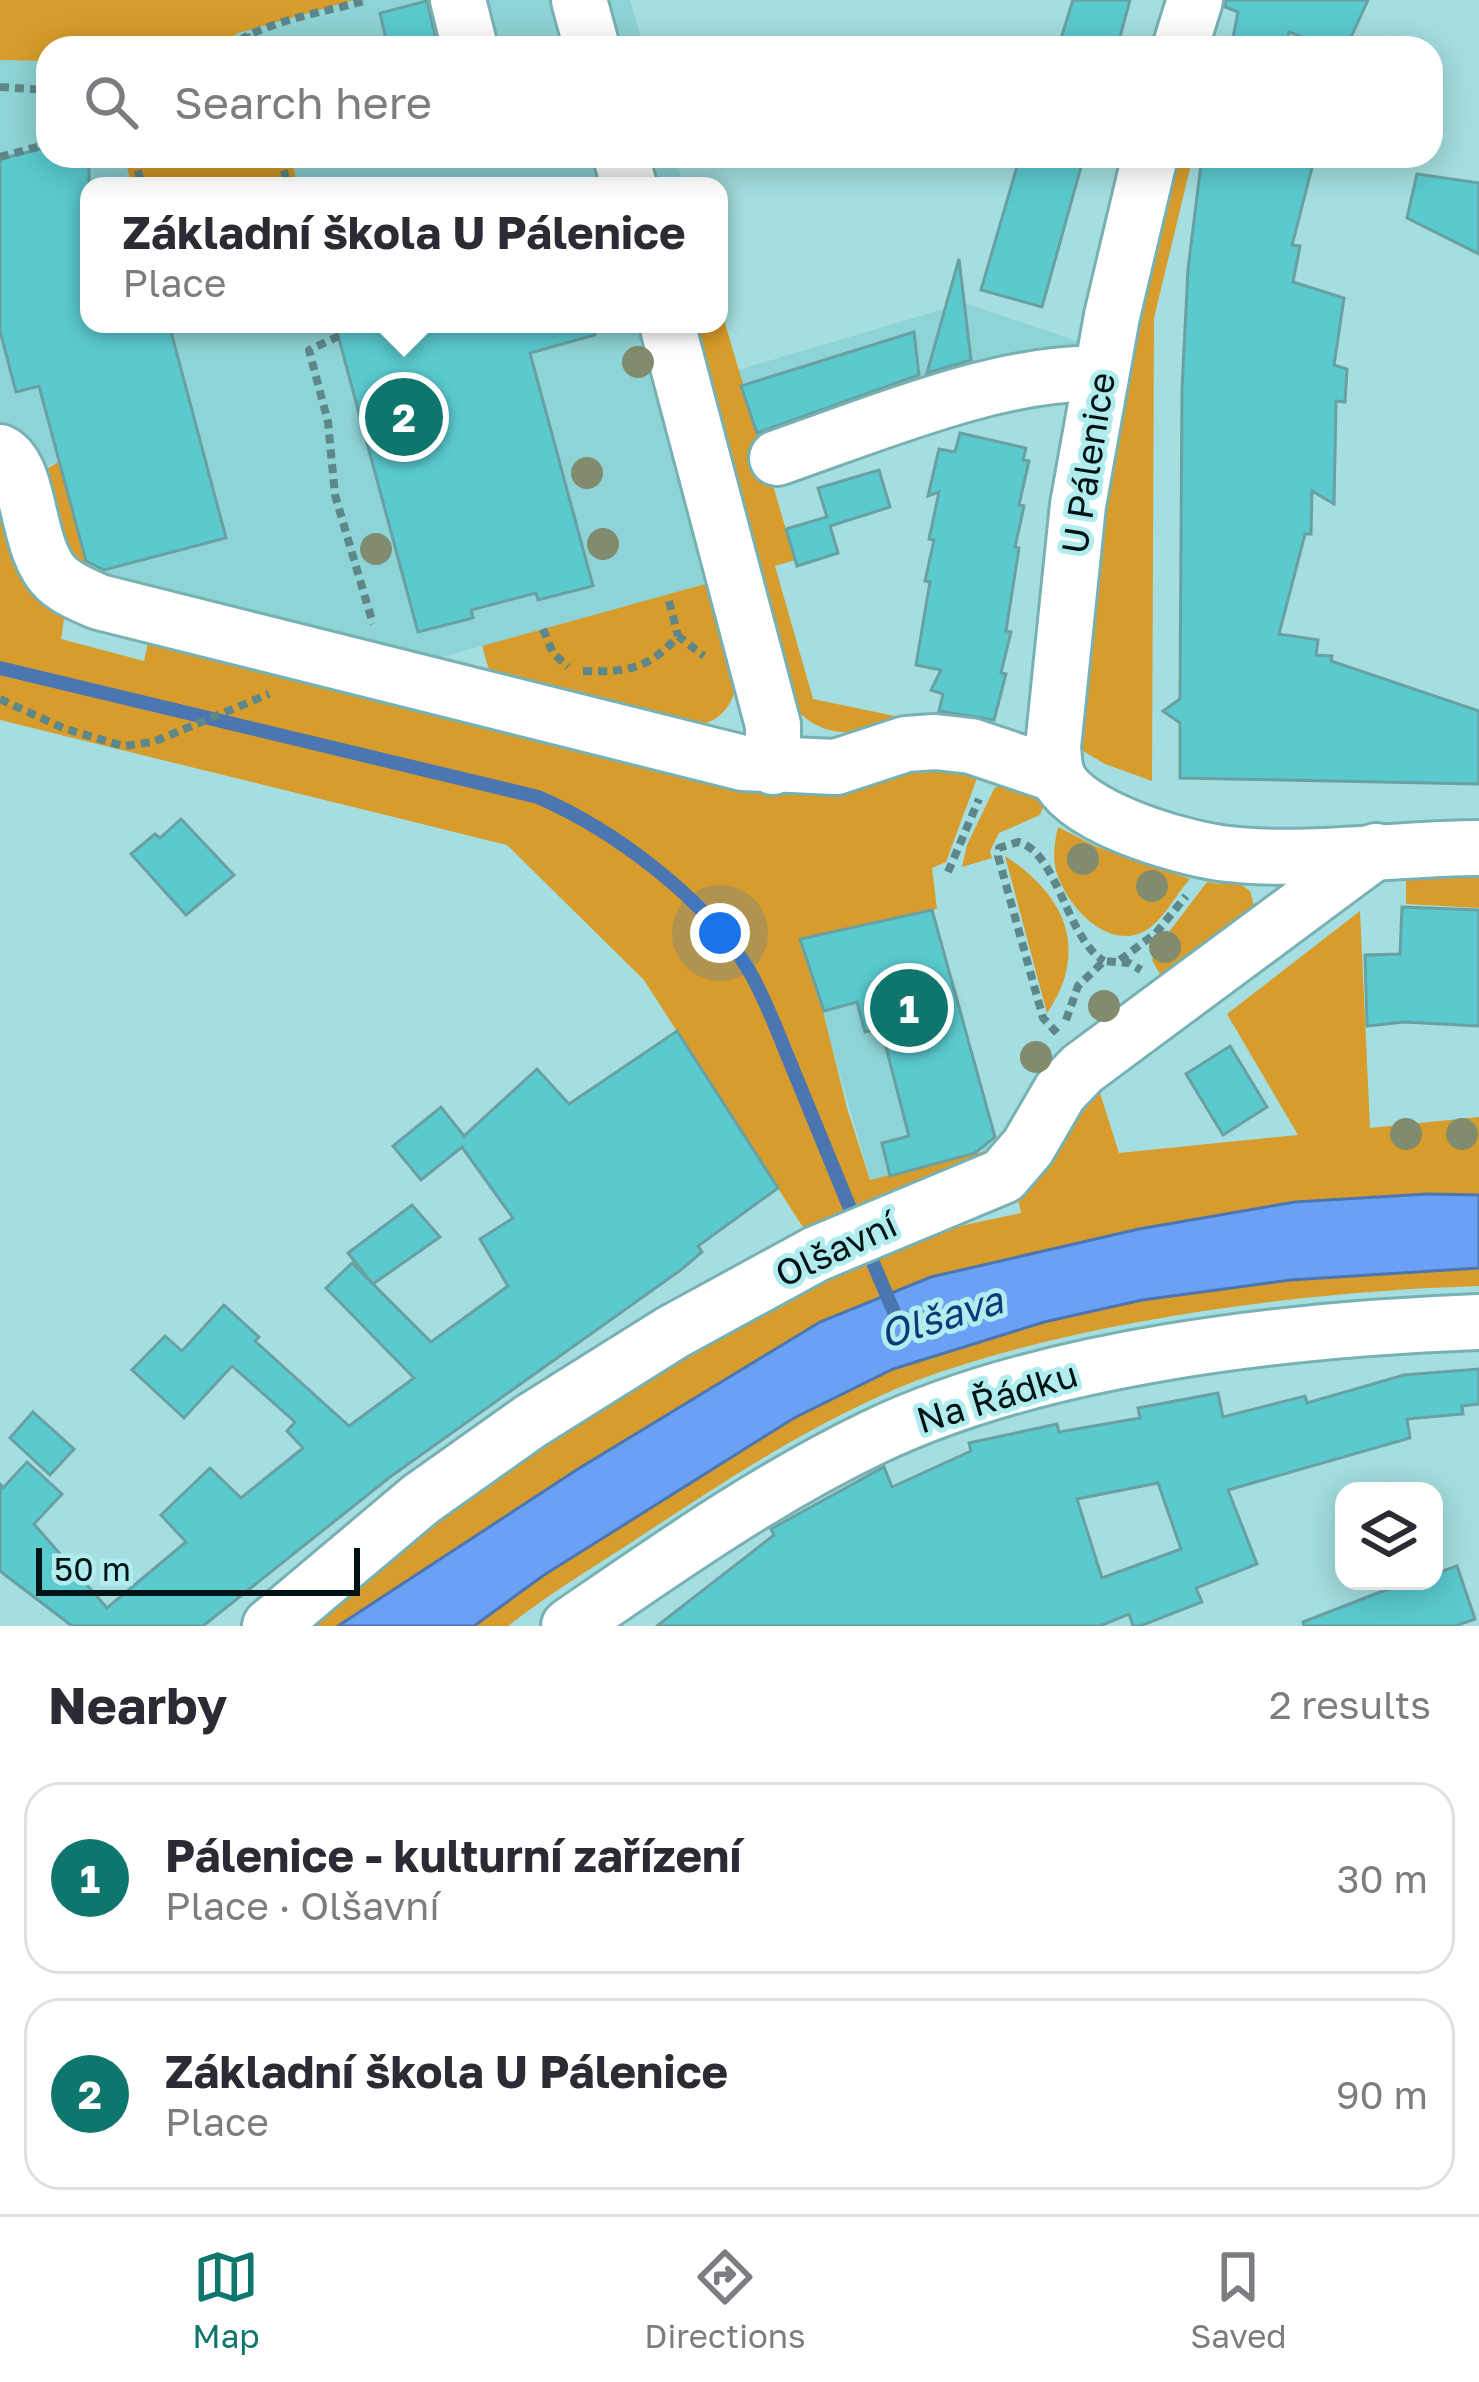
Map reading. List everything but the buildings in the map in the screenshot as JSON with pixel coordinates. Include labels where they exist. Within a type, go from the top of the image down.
[{"type":"street","points":[[458,0],[467,36]]},
{"type":"street","points":[[579,0],[589,36]]},
{"type":"street","points":[[1184,36],[1195,0]]},
{"type":"street","name":"U Pálenice","points":[[1057,775],[1053,747],[1078,505],[1101,374],[1147,168]]},
{"type":"street","points":[[669,333],[773,724],[773,767]]},
{"type":"street","points":[[777,458],[920,409],[1044,375],[1101,374]]},
{"type":"street","points":[[0,452],[16,466],[42,558],[58,579],[99,602],[656,744],[773,767],[836,767],[919,742],[971,746],[1057,775],[1095,811],[1141,831],[1260,862],[1276,879],[1282,902],[1280,923]]},
{"type":"street","points":[[1228,853],[1479,848]]},
{"type":"street","name":"Olšavní","points":[[270,1626],[421,1499],[531,1421],[673,1332],[816,1253],[1003,1176],[1028,1147],[1069,1082],[1168,1003],[1376,851]]},
{"type":"street","name":"Na Řádku","points":[[569,1626],[791,1480],[874,1437],[974,1398],[1130,1360],[1258,1341],[1479,1322]]},
{"type":"path","points":[[243,36],[368,0]]},
{"type":"path","points":[[0,87],[36,89]]},
{"type":"path","points":[[0,157],[36,147]]},
{"type":"path","points":[[0,699],[63,728],[123,746],[153,742],[269,694],[358,669],[378,639],[335,495],[328,422],[309,350],[339,336]]},
{"type":"path","points":[[669,601],[678,635],[740,683],[763,684]]},
{"type":"path","points":[[543,629],[560,661],[588,671],[639,667],[655,659],[678,635]]},
{"type":"path","points":[[948,872],[987,783],[1006,758]]},
{"type":"path","points":[[1063,1038],[1043,1018],[998,856],[1000,848],[1018,842],[1037,853],[1087,945],[1104,961]]},
{"type":"path","points":[[1119,961],[1156,933],[1228,853]]},
{"type":"shaded area","points":[[0,0],[630,0],[640,36],[36,36],[36,168],[679,168],[681,177],[80,177],[80,333],[723,333],[738,370],[964,303],[1079,345],[1078,350],[761,447],[795,560],[427,661],[89,574],[59,462],[0,479]]},
{"type":"shaded area","points":[[0,0],[354,0],[234,36],[36,36],[36,61],[0,60]]},
{"type":"shaded area","points":[[127,168],[293,168],[296,177],[130,177]]},
{"type":"shaded area","points":[[1173,168],[1190,168],[1154,318],[1152,781],[1105,764],[1078,748],[1110,425]]},
{"type":"shaded area","points":[[686,333],[728,333],[795,560],[775,566],[813,699],[914,720],[867,731],[836,731],[808,720],[795,708]]},
{"type":"shaded area","points":[[59,462],[90,574],[491,677],[482,646],[720,580],[737,654],[735,691],[715,719],[677,732],[68,571],[42,471]]},
{"type":"shaded area","points":[[0,500],[66,606],[61,639],[144,661],[150,632],[784,793],[810,793],[898,764],[980,770],[946,862],[932,868],[937,909],[805,940],[870,1180],[993,1149],[976,1169],[808,1235],[644,980],[507,845],[0,720]]},
{"type":"shaded area","points":[[1001,784],[1036,797],[1043,807],[1040,815],[999,833],[990,851],[992,858],[962,867],[967,845],[994,789]]},
{"type":"shaded area","points":[[1058,827],[1097,847],[1190,879],[1152,927],[1130,936],[1115,935],[1088,920],[1067,894],[1055,866]]},
{"type":"shaded area","points":[[1005,856],[1043,888],[1065,925],[1067,967],[1047,1013]]},
{"type":"shaded area","points":[[1479,867],[1479,908],[1406,904],[1406,873]]},
{"type":"shaded area","points":[[1224,872],[1250,891],[1256,913],[1161,976],[1152,960],[1156,949],[1207,882],[1220,884]]},
{"type":"shaded area","points":[[932,910],[997,1147],[871,1181],[800,939]]},
{"type":"shaded area","points":[[1360,911],[1370,1128],[1479,1117],[1479,1195],[1295,1202],[1139,1229],[931,1277],[338,1626],[296,1626],[513,1466],[683,1359],[884,1255],[944,1231],[1021,1213],[1017,1194],[1037,1180],[1074,1118],[1099,1090],[1119,1153],[1298,1135],[1227,1014]]},
{"type":"shaded area","points":[[1479,1268],[1479,1286],[1277,1301],[1136,1322],[940,1372],[862,1404],[787,1444],[508,1626],[474,1626],[544,1575],[794,1418],[893,1369],[1044,1322],[1142,1300],[1290,1280]]},
{"type":"water","name":"Olšava","points":[[1479,1195],[1479,1268],[1290,1280],[1142,1300],[1044,1322],[893,1369],[794,1418],[544,1575],[474,1626],[338,1626],[578,1469],[820,1322],[931,1277],[1139,1229],[1295,1202]]},
{"type":"waterway","points":[[0,668],[538,797],[627,847],[708,917],[748,969],[856,1223]]},
{"type":"waterway","name":"Olšava","points":[[865,1244],[894,1312]]},
{"type":"place","name":"Základní škola U Pálenice","points":[[404,417]]},
{"type":"place","name":"Pálenice - kulturní zařízení","points":[[909,1008]]}]
